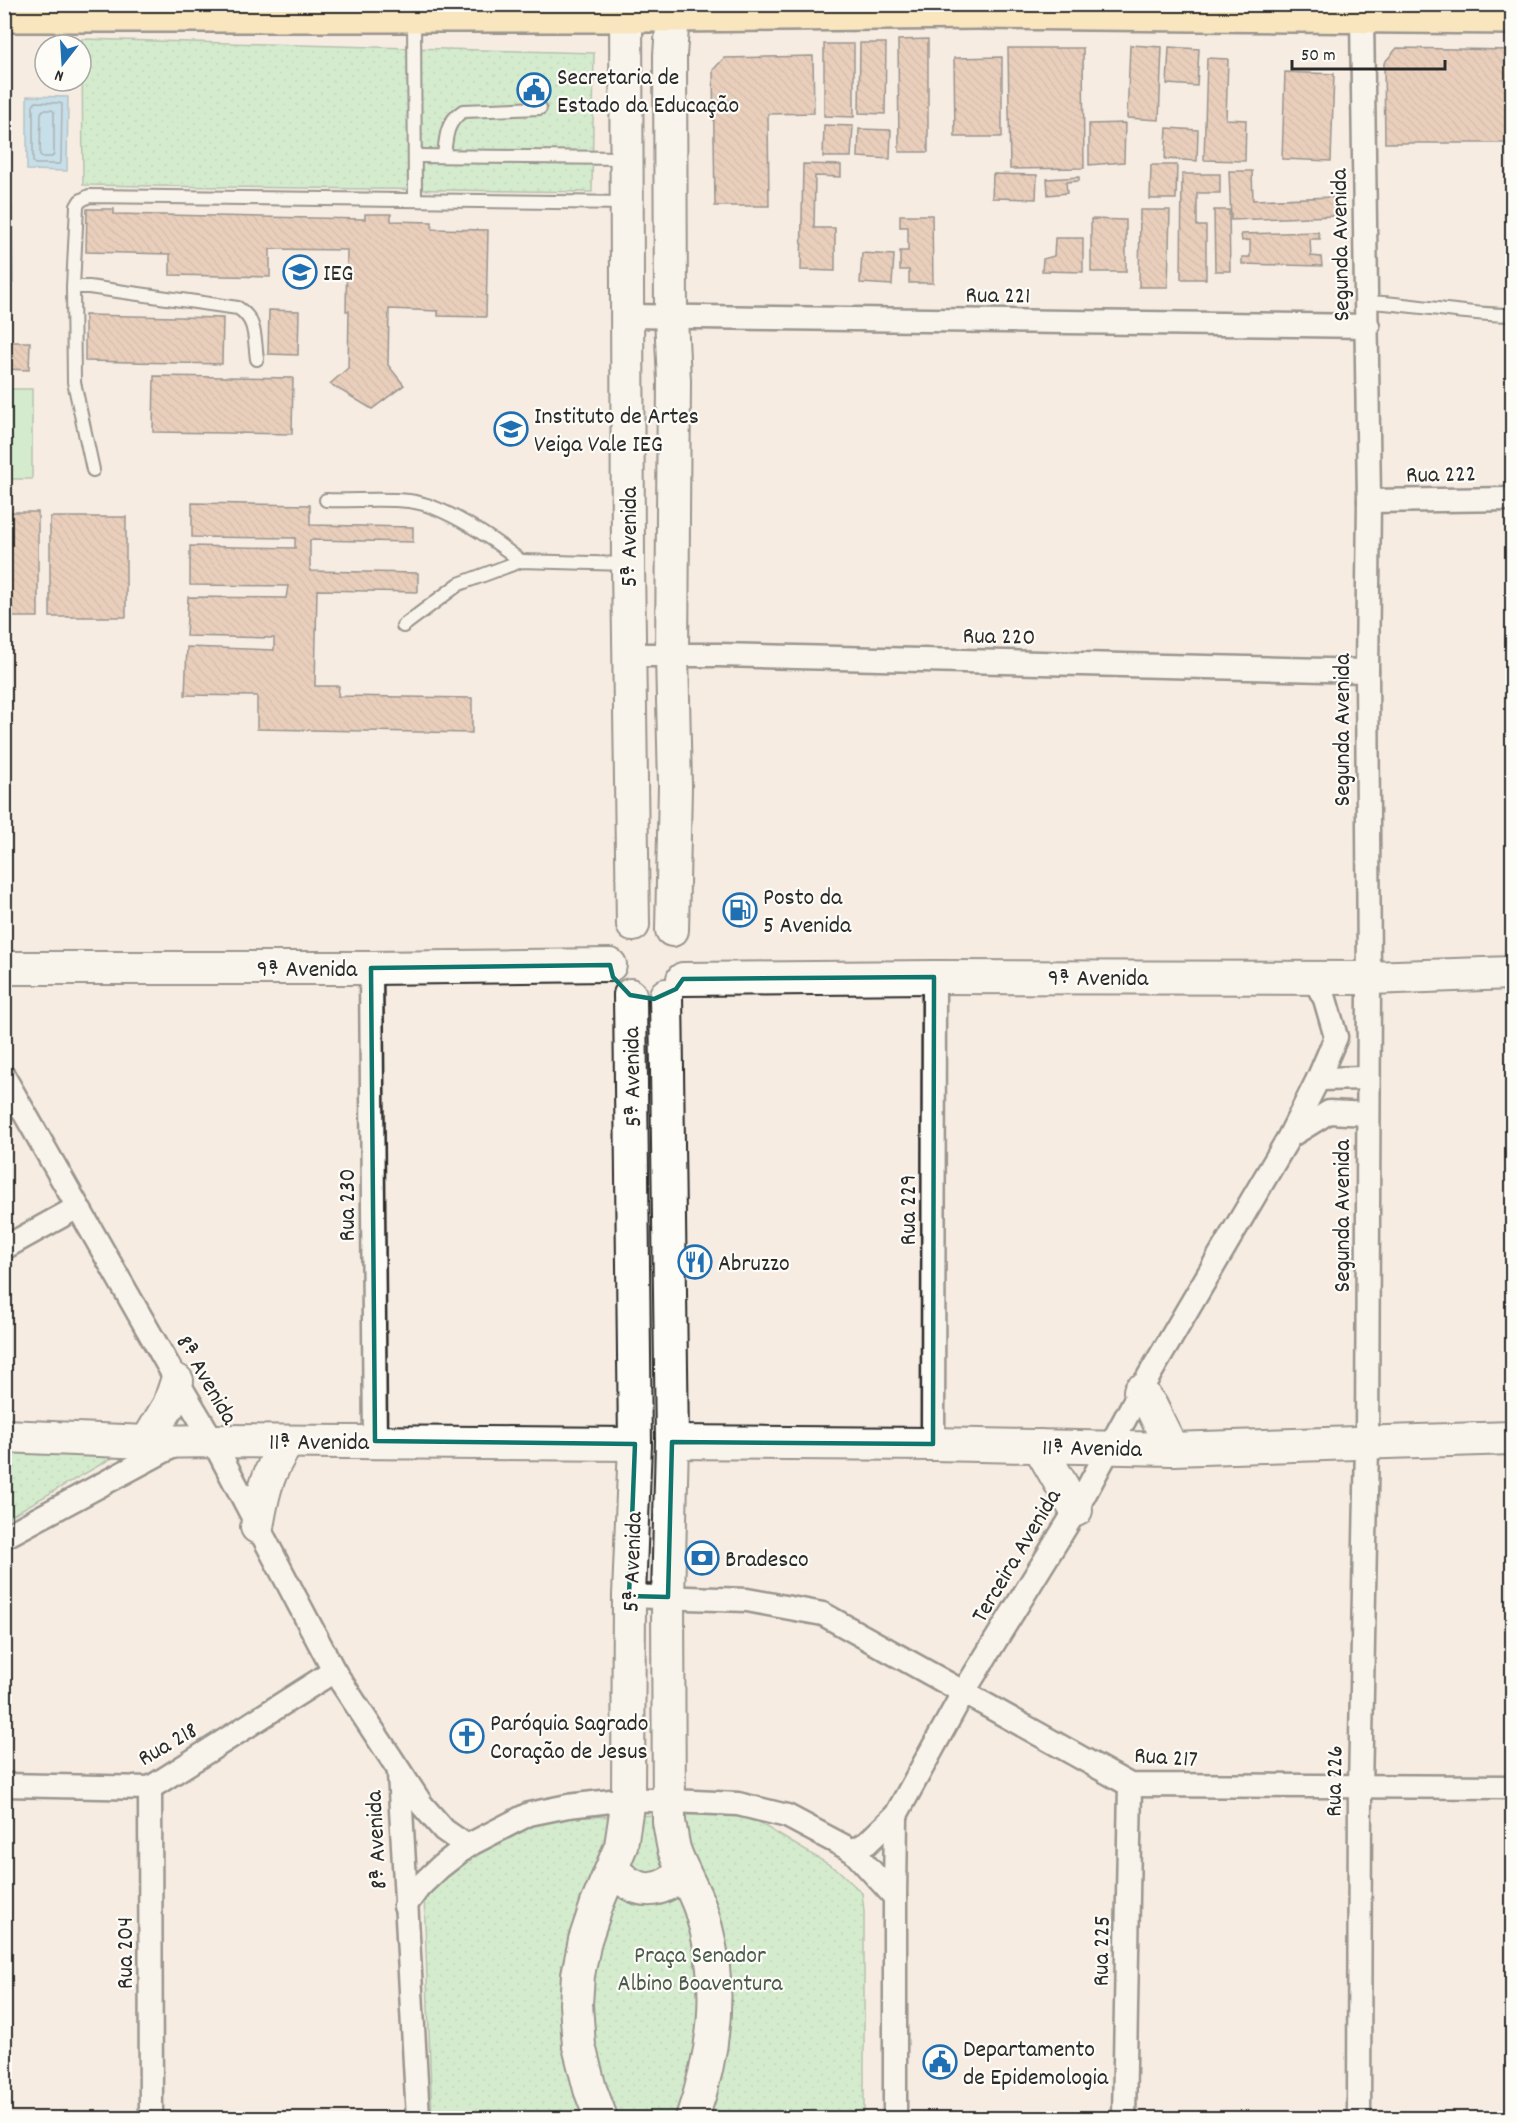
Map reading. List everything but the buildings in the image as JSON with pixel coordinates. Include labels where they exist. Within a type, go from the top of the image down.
[{"type":"main road","points":[[4,15],[414,14],[626,9],[673,15],[979,8],[1362,17],[1512,17]]},
{"type":"main road","name":"5ª Avenida","points":[[626,9],[628,565],[633,925]]},
{"type":"main road","name":"5ª Avenida","points":[[672,930],[675,786],[672,655],[675,381],[671,317],[670,56],[673,15]]},
{"type":"main road","points":[[643,922],[653,922],[672,930],[680,938],[687,957],[674,987],[654,999],[642,999],[630,995],[613,977],[610,965],[615,941],[622,932],[643,922]]},
{"type":"main road","name":"9ª Avenida","points":[[4,968],[371,968],[610,965]]},
{"type":"main road","name":"9ª Avenida","points":[[674,987],[934,977],[1369,978],[1512,973]]},
{"type":"main road","name":"5ª Avenida","points":[[674,987],[668,1800],[672,1840],[699,1906],[710,1941],[714,1966],[715,2004],[713,2040],[708,2069],[692,2118]]},
{"type":"main road","name":"5ª Avenida","points":[[601,2118],[590,2089],[579,2046],[576,2004],[578,1975],[588,1931],[613,1869],[623,1835],[628,1799],[629,1596],[634,1443],[630,995]]},
{"type":"main road","points":[[147,1442],[169,1405],[177,1381]]},
{"type":"main road","points":[[1140,1391],[1151,1406],[1172,1449]]},
{"type":"main road","name":"11ª Avenida","points":[[4,1436],[179,1443],[375,1441],[634,1443]]},
{"type":"main road","name":"11ª Avenida","points":[[672,1442],[1172,1449],[1512,1438]]},
{"type":"main road","points":[[257,1527],[263,1489],[270,1471],[288,1442]]},
{"type":"main road","points":[[1039,1446],[1076,1509]]},
{"type":"main road","points":[[613,1869],[622,1880],[634,1887],[648,1890],[674,1881],[683,1870]]},
{"type":"street","name":"Segunda Avenida","points":[[1362,17],[1369,501],[1367,1444]]},
{"type":"street","name":"Rua 221","points":[[627,316],[1368,326]]},
{"type":"street","name":"Rua 222","points":[[1369,501],[1512,499]]},
{"type":"street","name":"Rua 220","points":[[630,655],[1367,671]]},
{"type":"street","name":"Rua 230","points":[[371,968],[375,1441]]},
{"type":"street","name":"Rua 229","points":[[933,1444],[934,977]]},
{"type":"street","name":"Terceira Avenida","points":[[853,1851],[867,1843],[896,1815],[963,1693],[1076,1509],[1140,1391],[1289,1137],[1336,1037],[1325,999],[1313,977]]},
{"type":"street","name":"8ª Avenida","points":[[4,1077],[213,1441],[334,1671],[422,1805],[444,1830],[467,1846]]},
{"type":"street","points":[[1318,1079],[1367,1078]]},
{"type":"street","name":"Terceira Avenida","points":[[1289,1137],[1329,1112],[1368,1114]]},
{"type":"street","points":[[4,1248],[78,1208]]},
{"type":"street","points":[[4,1537],[179,1443]]},
{"type":"street","name":"Rua 226","points":[[1359,2118],[1360,1788],[1367,1444]]},
{"type":"street","name":"Rua 217","points":[[629,1596],[747,1600],[823,1614],[1130,1785],[1512,1787]]},
{"type":"street","name":"Rua 218","points":[[4,1785],[150,1788],[334,1671]]},
{"type":"street","name":"8ª Avenida","points":[[399,1771],[418,2118]]},
{"type":"street","name":"Rua 225","points":[[1124,2118],[1130,1785]]},
{"type":"street","name":"Rua 204","points":[[150,1788],[151,2118]]},
{"type":"street","points":[[405,1906],[420,1886],[467,1846],[529,1814],[568,1806],[628,1799],[738,1804],[787,1816],[853,1851],[896,1897]]},
{"type":"street","name":"Terceira Avenida","points":[[895,2118],[896,1815]]},
{"type":"lane","points":[[4,5],[173,7],[187,4]]},
{"type":"lane","points":[[414,14],[415,200]]},
{"type":"lane","points":[[444,156],[448,127],[454,117],[463,111],[540,108]]},
{"type":"lane","points":[[415,156],[626,158]]},
{"type":"lane","points":[[93,470],[74,382],[73,287],[77,206],[80,201],[89,196],[627,204]]},
{"type":"lane","points":[[73,287],[88,287],[238,308],[248,314],[252,323],[257,359]]},
{"type":"lane","points":[[1367,302],[1427,307],[1479,315],[1512,315]]},
{"type":"lane","points":[[326,500],[409,501],[429,506],[496,541],[521,561]]},
{"type":"lane","points":[[403,626],[459,584],[521,561],[628,565]]},
{"type":"highlighted area","points":[[610,965],[613,977],[630,995],[654,999],[676,989],[683,979],[934,977],[933,1444],[672,1442],[668,1597],[629,1596],[635,1444],[375,1441],[371,968]]},
{"type":"green space","points":[[93,39],[594,53],[592,192],[83,185],[82,93],[93,93]]},
{"type":"green space","points":[[5,389],[32,389],[32,479],[5,479]]},
{"type":"green space","points":[[5,1443],[135,1445],[5,1519]]},
{"type":"green space","name":"Praça Senador Albino Boaventura","points":[[713,1814],[751,1818],[838,1870],[862,1893],[864,1911],[864,2118],[432,2118],[424,1894],[447,1871],[535,1822],[584,1817]]},
{"type":"water","points":[[27,96],[68,97],[67,171],[27,170]]},
{"type":"water","points":[[5,208],[12,208],[13,283],[5,283]]},
{"type":"place","name":"Secretaria de Estado da Educação","points":[[534,90]]},
{"type":"place","name":"IEG","points":[[300,272]]},
{"type":"place","name":"Instituto de Artes Veiga Vale IEG","points":[[511,429]]},
{"type":"place","name":"Posto da 5 Avenida","points":[[740,910]]},
{"type":"place","name":"Abruzzo","points":[[695,1262]]},
{"type":"place","name":"Bradesco","points":[[702,1558]]},
{"type":"place","name":"Paróquia Sagrado Coração de Jesus","points":[[467,1736]]},
{"type":"place","name":"Departamento de Epidemologia","points":[[940,2062]]}]
